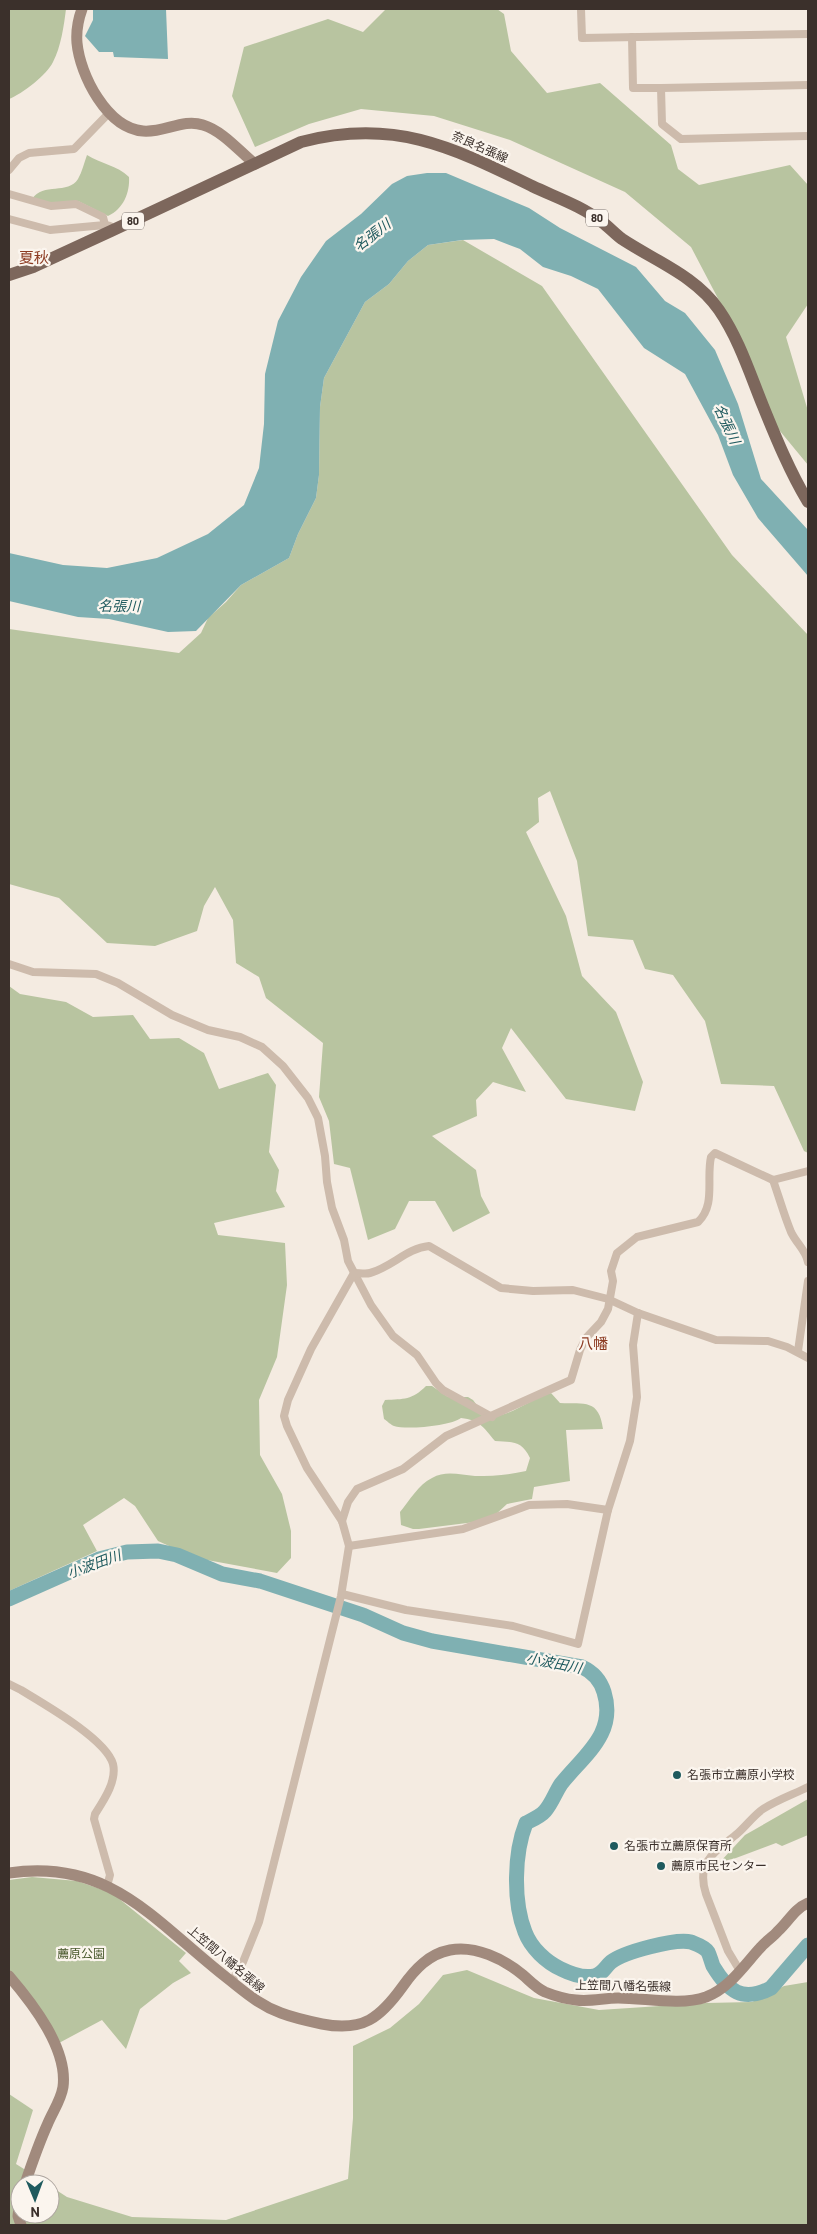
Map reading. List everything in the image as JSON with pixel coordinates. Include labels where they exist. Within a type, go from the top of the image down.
[{"type":"main road","points":[[82,9],[76,35],[80,57],[97,96],[108,114],[122,126],[144,132],[188,123],[203,125],[217,132],[255,164]]},
{"type":"main road","name":"奈良名張線","points":[[9,275],[32,266],[108,228],[255,164],[288,147],[317,138],[374,132],[410,136],[435,143],[470,157],[595,217],[621,238],[661,261],[692,283],[719,309],[748,367],[784,453],[808,502]]},
{"type":"main road","name":"上笠間八幡名張線","points":[[9,1873],[27,1871],[55,1872],[108,1886],[132,1899],[258,2003],[283,2014],[341,2026],[356,2026],[371,2020],[392,2001],[408,1978],[425,1962],[440,1953],[459,1949],[490,1956],[508,1965],[543,1991],[575,2000],[617,1998],[683,2001],[706,1997],[738,1974],[760,1947],[778,1932],[792,1913],[808,1903]]},
{"type":"main road","points":[[9,1976],[22,1992],[48,2032],[61,2057],[63,2068],[60,2096],[37,2148],[28,2174]]},
{"type":"street","points":[[581,9],[582,38],[808,34]]},
{"type":"street","points":[[632,38],[633,88],[808,85]]},
{"type":"street","points":[[661,88],[662,124],[681,139],[808,136]]},
{"type":"street","points":[[9,170],[19,158],[29,153],[74,149],[108,114]]},
{"type":"street","points":[[9,194],[51,206],[76,204],[103,218],[108,228],[50,230],[9,218]]},
{"type":"street","points":[[9,964],[33,972],[96,974],[118,982],[172,1015],[208,1030],[240,1037],[262,1047],[283,1066],[308,1098],[318,1118],[332,1208],[344,1240],[348,1261],[371,1305],[393,1336],[417,1355],[436,1384],[443,1390],[492,1417]]},
{"type":"street","points":[[342,1521],[348,1502],[357,1489],[403,1469],[446,1436],[492,1417],[570,1380],[586,1338],[601,1322],[608,1309],[608,1299],[613,1281],[611,1271],[617,1253],[625,1244],[637,1237],[698,1222],[705,1215],[708,1204],[711,1157],[715,1154],[773,1180],[808,1171]]},
{"type":"street","points":[[773,1180],[790,1230],[795,1241],[807,1255],[808,1262]]},
{"type":"street","points":[[354,1273],[369,1274],[389,1265],[406,1254],[421,1247],[429,1246],[501,1288],[533,1291],[573,1290],[608,1299],[638,1313],[716,1340],[768,1341],[798,1352],[808,1358]]},
{"type":"street","points":[[232,1981],[243,1962],[259,1922],[342,1595],[349,1546],[342,1521],[307,1468],[284,1416],[288,1400],[311,1349],[354,1273]]},
{"type":"street","points":[[798,1352],[808,1281]]},
{"type":"street","points":[[342,1595],[406,1610],[513,1626],[578,1644],[608,1510],[630,1441],[637,1398],[633,1346],[638,1313]]},
{"type":"street","points":[[349,1546],[464,1529],[529,1505],[567,1504],[608,1510]]},
{"type":"street","points":[[9,1684],[28,1694],[94,1738],[110,1757],[113,1765],[112,1780],[94,1819],[110,1876],[108,1886]]},
{"type":"street","points":[[738,1974],[706,1894],[703,1884],[703,1869],[717,1849],[737,1834],[763,1809],[808,1787]]},
{"type":"green space","points":[[9,9],[66,9],[60,43],[50,67],[34,84],[9,99]]},
{"type":"green space","points":[[386,9],[497,9],[504,14],[511,51],[547,93],[600,83],[671,145],[678,169],[699,185],[790,165],[808,185],[808,304],[786,337],[808,411],[808,465],[775,425],[734,329],[691,247],[625,192],[510,140],[434,116],[361,109],[309,124],[255,147],[232,96],[244,47],[328,19],[363,32]]},
{"type":"green space","points":[[87,155],[119,170],[129,177],[125,200],[113,213],[108,216],[78,201],[51,204],[32,199],[42,191],[74,184],[78,179]]},
{"type":"green space","points":[[463,240],[542,286],[732,555],[808,635],[808,1153],[804,1151],[774,1086],[721,1084],[705,1021],[673,975],[645,969],[633,940],[588,936],[577,861],[550,791],[538,798],[539,822],[526,832],[566,916],[582,976],[616,1012],[643,1082],[635,1111],[566,1099],[511,1028],[502,1048],[526,1092],[493,1082],[476,1100],[477,1116],[432,1136],[476,1170],[481,1196],[490,1213],[453,1232],[435,1201],[409,1201],[395,1229],[368,1240],[350,1168],[334,1164],[329,1121],[319,1097],[323,1043],[266,998],[259,977],[236,963],[233,920],[215,887],[204,906],[197,931],[155,946],[107,943],[59,898],[9,884],[9,629],[179,653],[201,633],[208,618],[241,585],[289,558],[298,534],[316,498],[319,475],[320,407],[324,378],[365,302],[389,284],[408,261],[428,245]]},
{"type":"green space","points":[[9,986],[20,994],[66,1002],[93,1017],[133,1015],[150,1039],[179,1038],[204,1053],[219,1089],[268,1073],[276,1085],[269,1152],[279,1170],[276,1191],[285,1207],[214,1223],[218,1235],[285,1243],[287,1285],[277,1357],[259,1400],[260,1455],[282,1494],[291,1531],[291,1558],[277,1573],[196,1558],[158,1541],[135,1506],[124,1498],[83,1525],[97,1551],[9,1591]]},
{"type":"green space","points":[[426,1386],[432,1386],[448,1397],[468,1397],[473,1400],[485,1416],[502,1415],[511,1412],[551,1393],[560,1403],[584,1404],[594,1408],[601,1419],[603,1429],[566,1430],[570,1481],[534,1487],[532,1499],[507,1504],[494,1516],[475,1522],[413,1529],[401,1525],[400,1512],[427,1481],[443,1474],[488,1476],[526,1471],[530,1458],[524,1448],[516,1443],[495,1441],[481,1425],[473,1420],[461,1418],[439,1425],[408,1428],[394,1426],[384,1419],[382,1406],[385,1400],[407,1398]]},
{"type":"green space","points":[[808,1799],[808,1835],[782,1846],[776,1843],[720,1862],[745,1835]]},
{"type":"green space","name":"薦原公園","points":[[32,1877],[77,1881],[112,1893],[186,1953],[179,1961],[191,1973],[173,1983],[140,2009],[126,2049],[102,2020],[59,2043],[9,1972],[9,1880]]},
{"type":"green space","points":[[467,1970],[534,1998],[599,2010],[752,2002],[784,1986],[808,1982],[808,2225],[9,2225],[9,2094],[33,2110],[16,2164],[32,2174],[10,2174],[10,2224],[60,2224],[60,2192],[67,2197],[132,2217],[226,2220],[348,2179],[353,2118],[353,2046],[390,2028],[419,2004],[443,1975]]},
{"type":"water","points":[[93,9],[166,9],[168,59],[114,57],[113,52],[99,52],[85,36],[93,20]]},
{"type":"water","name":"名張川","points":[[446,173],[529,208],[560,228],[636,267],[665,301],[685,313],[715,350],[738,404],[761,479],[808,530],[808,576],[758,518],[733,475],[718,435],[685,374],[644,348],[598,289],[571,276],[543,267],[520,249],[494,239],[462,240],[428,245],[408,261],[389,284],[365,302],[324,378],[320,407],[319,475],[316,498],[298,534],[289,558],[241,585],[196,631],[168,632],[109,619],[78,617],[9,601],[9,553],[63,565],[107,568],[157,558],[208,534],[244,505],[259,468],[264,424],[265,374],[278,321],[301,277],[326,241],[361,214],[392,184],[407,176]]},
{"type":"waterway","name":"小波田川","points":[[9,1599],[99,1559],[127,1552],[158,1551],[177,1555],[222,1574],[260,1581],[363,1615],[403,1633],[432,1641],[582,1667],[596,1676],[602,1687],[607,1707],[606,1720],[596,1743],[561,1784],[545,1811],[526,1823],[522,1835],[516,1878],[518,1907],[525,1932],[535,1949],[550,1963],[561,1969],[578,1975],[594,1976],[600,1974],[611,1962],[638,1950],[674,1942],[691,1942],[707,1950],[713,1966],[730,1988],[744,1994],[752,1994],[771,1988],[808,1945]]},
{"type":"place","name":"名張市立薦原小学校","points":[[677,1775]]},
{"type":"place","name":"名張市立薦原保育所","points":[[614,1846]]},
{"type":"place","name":"薦原市民センター","points":[[661,1866]]},
{"type":"district","name":"夏秋","points":[[34,258]]},
{"type":"district","name":"八幡","points":[[593,1344]]}]
